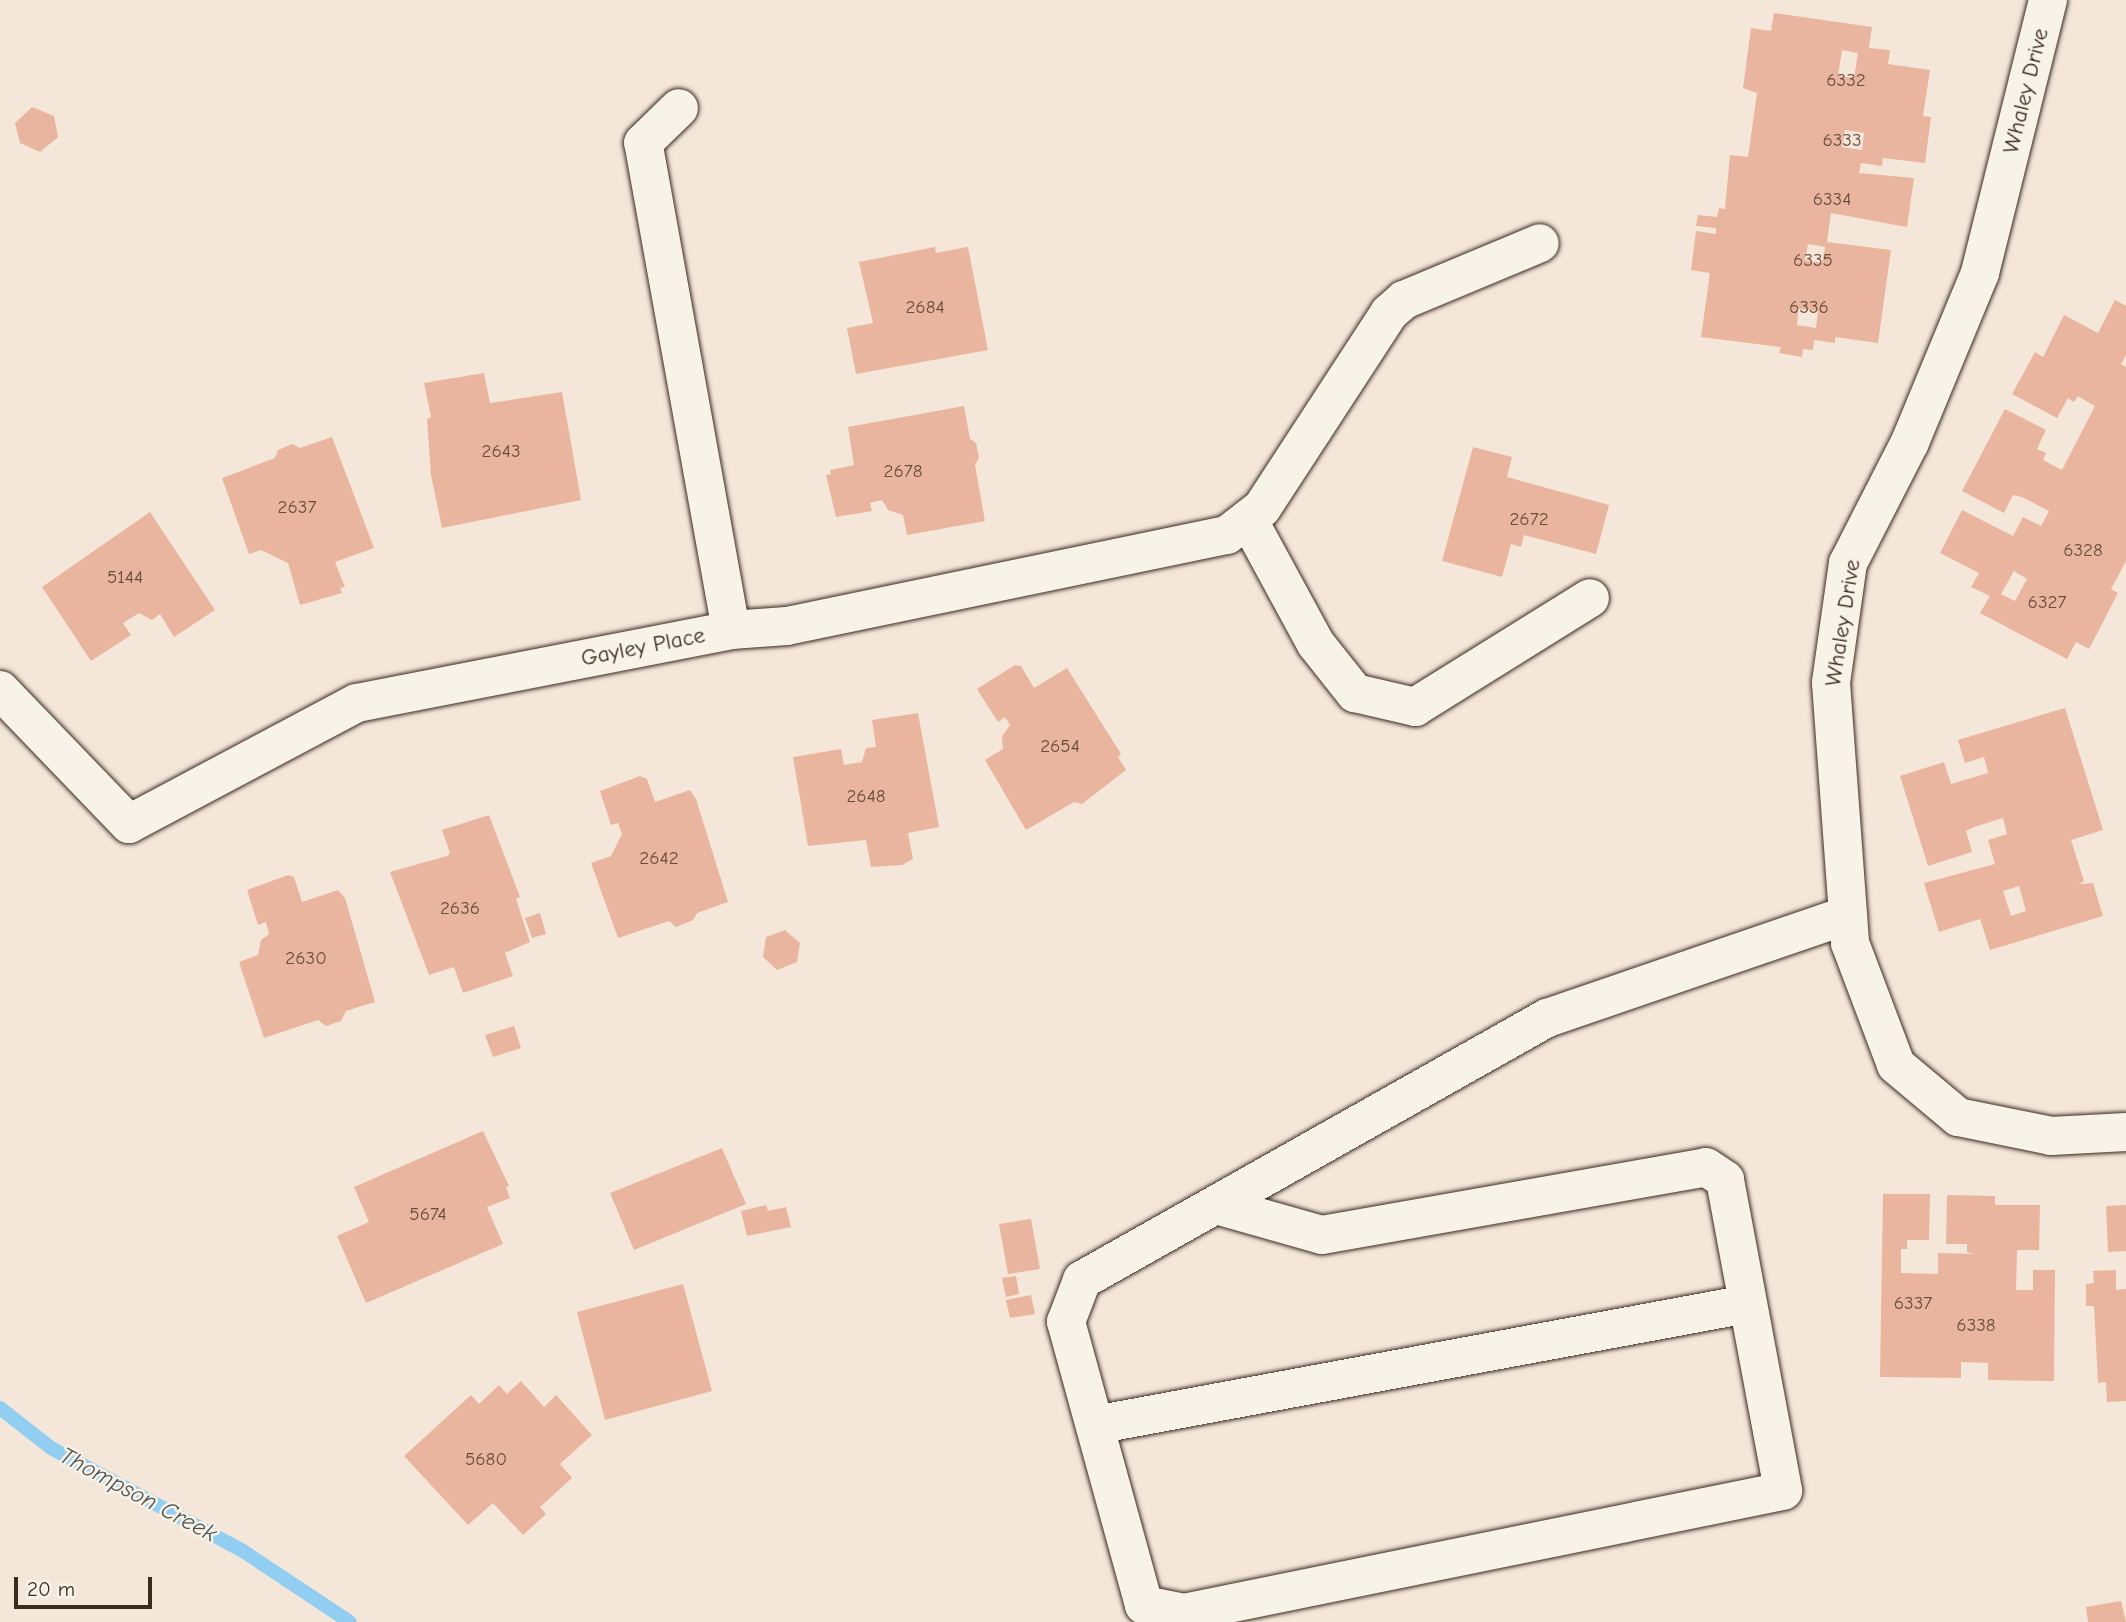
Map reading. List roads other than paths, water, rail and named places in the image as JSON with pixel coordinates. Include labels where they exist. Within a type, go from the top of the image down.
[{"type":"street","name":"Whaley Drive","points":[[2048,0],[1980,273],[1910,442],[1848,563],[1831,684],[1850,943],[1896,1065],[1958,1117],[2051,1136],[2126,1132]]},
{"type":"street","name":"Gayley Place","points":[[0,690],[129,824],[357,703],[731,630],[643,144],[678,108]]},
{"type":"street","points":[[731,630],[787,626],[1227,535],[1262,508],[1289,471],[1369,337],[1389,313],[1405,300],[1540,243]]},
{"type":"street","points":[[1248,519],[1316,644],[1355,694],[1415,707],[1590,598]]},
{"type":"street","points":[[1216,1205],[1322,1235],[1706,1167],[1725,1181],[1783,1490],[1184,1613],[1144,1605],[1066,1322],[1082,1280],[1547,1018],[1848,915]]},
{"type":"street","points":[[1095,1425],[1748,1304]]},
{"type":"waterway","name":"Thompson Creek","points":[[0,1408],[51,1448],[243,1551],[350,1622]]}]
